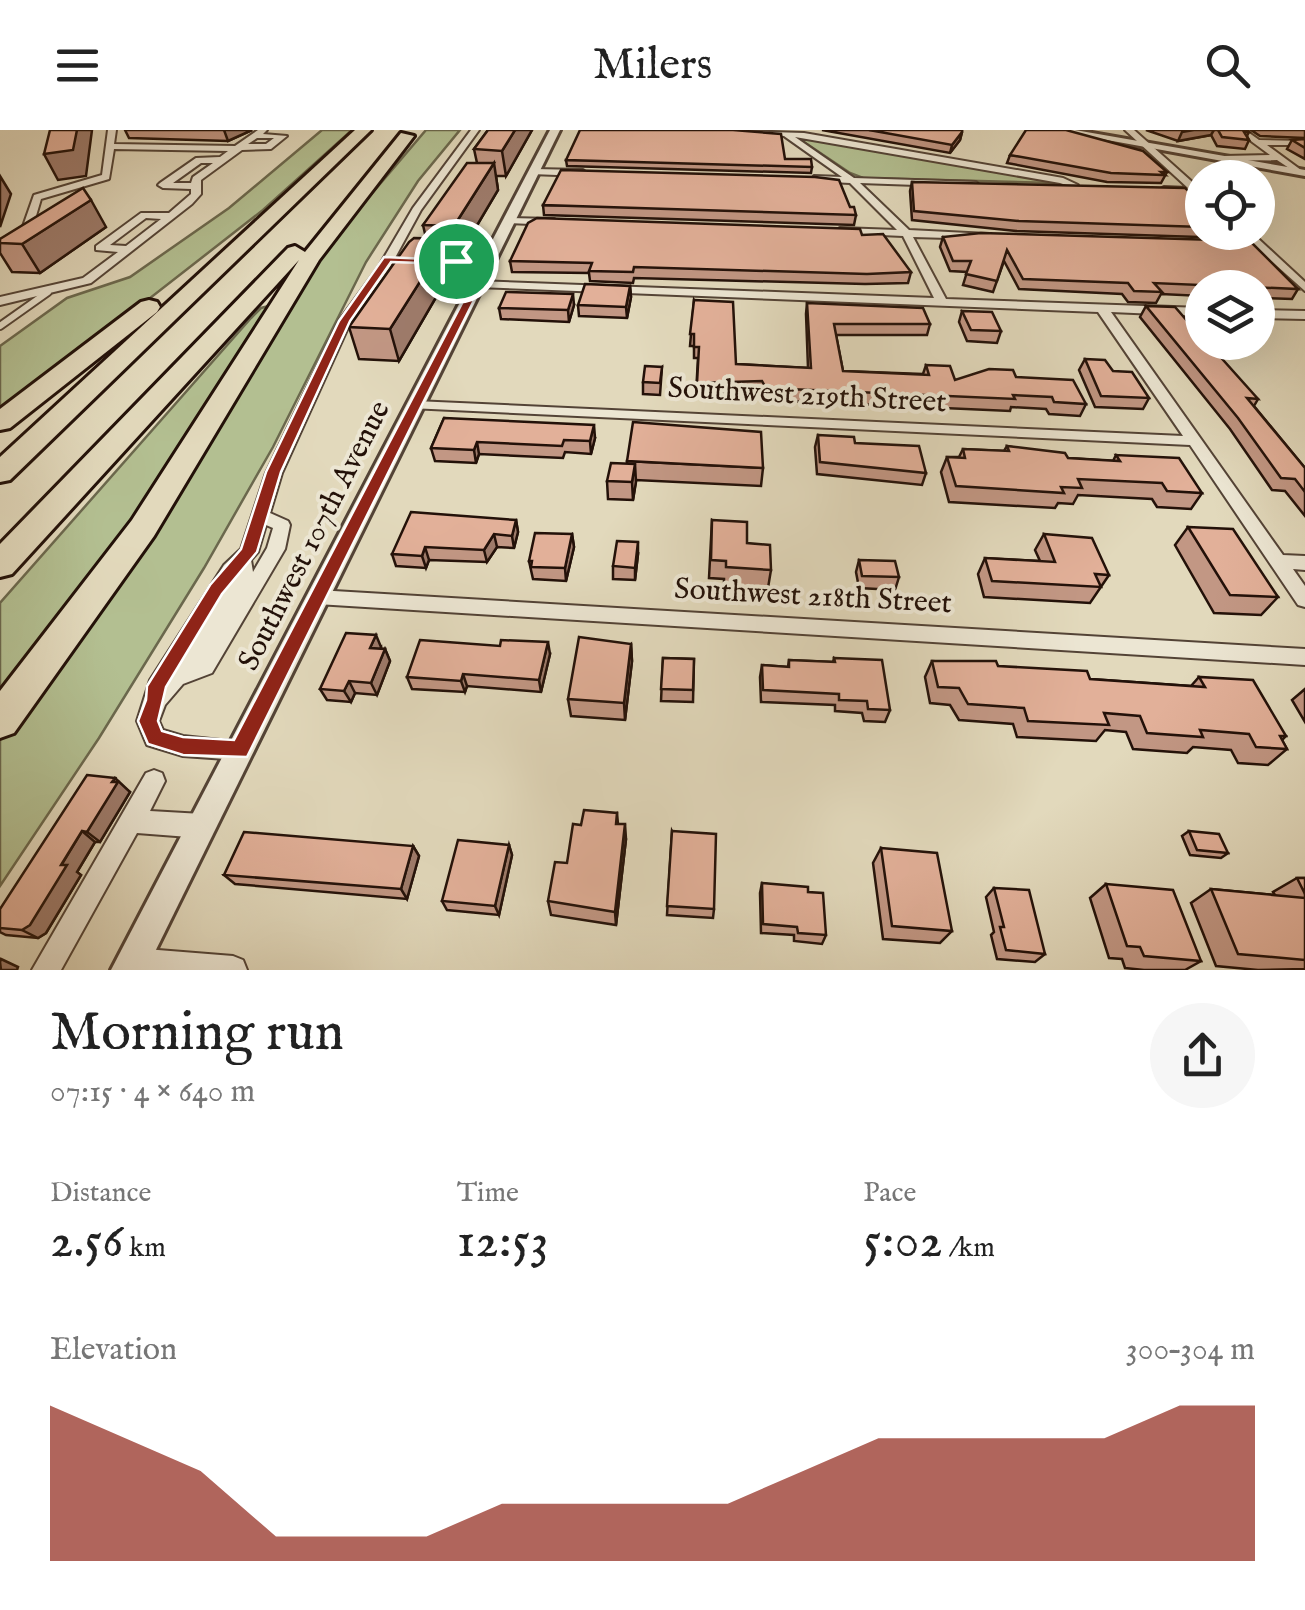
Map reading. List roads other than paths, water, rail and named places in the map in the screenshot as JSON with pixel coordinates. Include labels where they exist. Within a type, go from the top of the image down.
[{"type":"highway","points":[[0,473],[364,130]]},
{"type":"highway","points":[[0,565],[409,133]]},
{"type":"highway","points":[[0,721],[143,528],[310,258],[409,133]]},
{"type":"highway","points":[[0,422],[220,252],[258,229]]},
{"type":"street","points":[[0,249],[26,234],[37,197],[106,177],[112,130]]},
{"type":"street","points":[[156,700],[179,677],[244,575],[243,562],[274,472],[337,336],[437,181],[476,130]]},
{"type":"street","name":"Southwest 107th Avenue","points":[[130,966],[555,130]]},
{"type":"street","points":[[712,130],[780,131],[1063,181],[1075,187]]},
{"type":"street","points":[[1057,130],[1303,173]]},
{"type":"street","points":[[1130,130],[1185,180]]},
{"type":"street","points":[[1240,130],[1303,173]]},
{"type":"street","points":[[780,131],[852,180],[906,234],[941,300]]},
{"type":"street","points":[[0,301],[87,281],[193,198],[196,180],[239,148],[256,132],[283,136],[268,148],[239,148],[111,146]]},
{"type":"street","points":[[1258,142],[1305,143]]},
{"type":"street","points":[[1224,159],[1280,158]]},
{"type":"street","points":[[195,186],[163,185],[199,160],[222,160]]},
{"type":"street","points":[[534,172],[592,173]]},
{"type":"street","points":[[798,178],[980,184]]},
{"type":"street","points":[[437,181],[456,182]]},
{"type":"street","points":[[1009,185],[1093,188]]},
{"type":"street","points":[[1154,190],[1185,192]]},
{"type":"street","points":[[129,250],[100,248],[144,215],[172,216]]},
{"type":"street","points":[[510,221],[573,223]]},
{"type":"street","points":[[825,231],[1002,236]]},
{"type":"street","points":[[1262,250],[1305,288]]},
{"type":"street","points":[[388,259],[404,260]]},
{"type":"street","points":[[420,260],[488,262]]},
{"type":"street","points":[[476,284],[1185,311]]},
{"type":"street","points":[[1102,308],[1305,600]]},
{"type":"street","points":[[1275,314],[1305,315]]},
{"type":"street","name":"Southwest 219th Street","points":[[415,406],[1196,441]]},
{"type":"street","points":[[179,677],[205,667],[276,549],[282,526],[262,516]]},
{"type":"street","points":[[1278,561],[1305,562]]},
{"type":"street","points":[[240,750],[183,746],[155,738],[148,721],[156,700],[156,686],[230,570],[243,562]]},
{"type":"street","name":"Southwest 218th Street","points":[[317,597],[1305,657]]},
{"type":"street","points":[[46,970],[154,781]]},
{"type":"street","points":[[132,821],[202,826]]},
{"type":"street","points":[[130,966],[233,970]]},
{"type":"lane","points":[[0,326],[48,292]]}]
